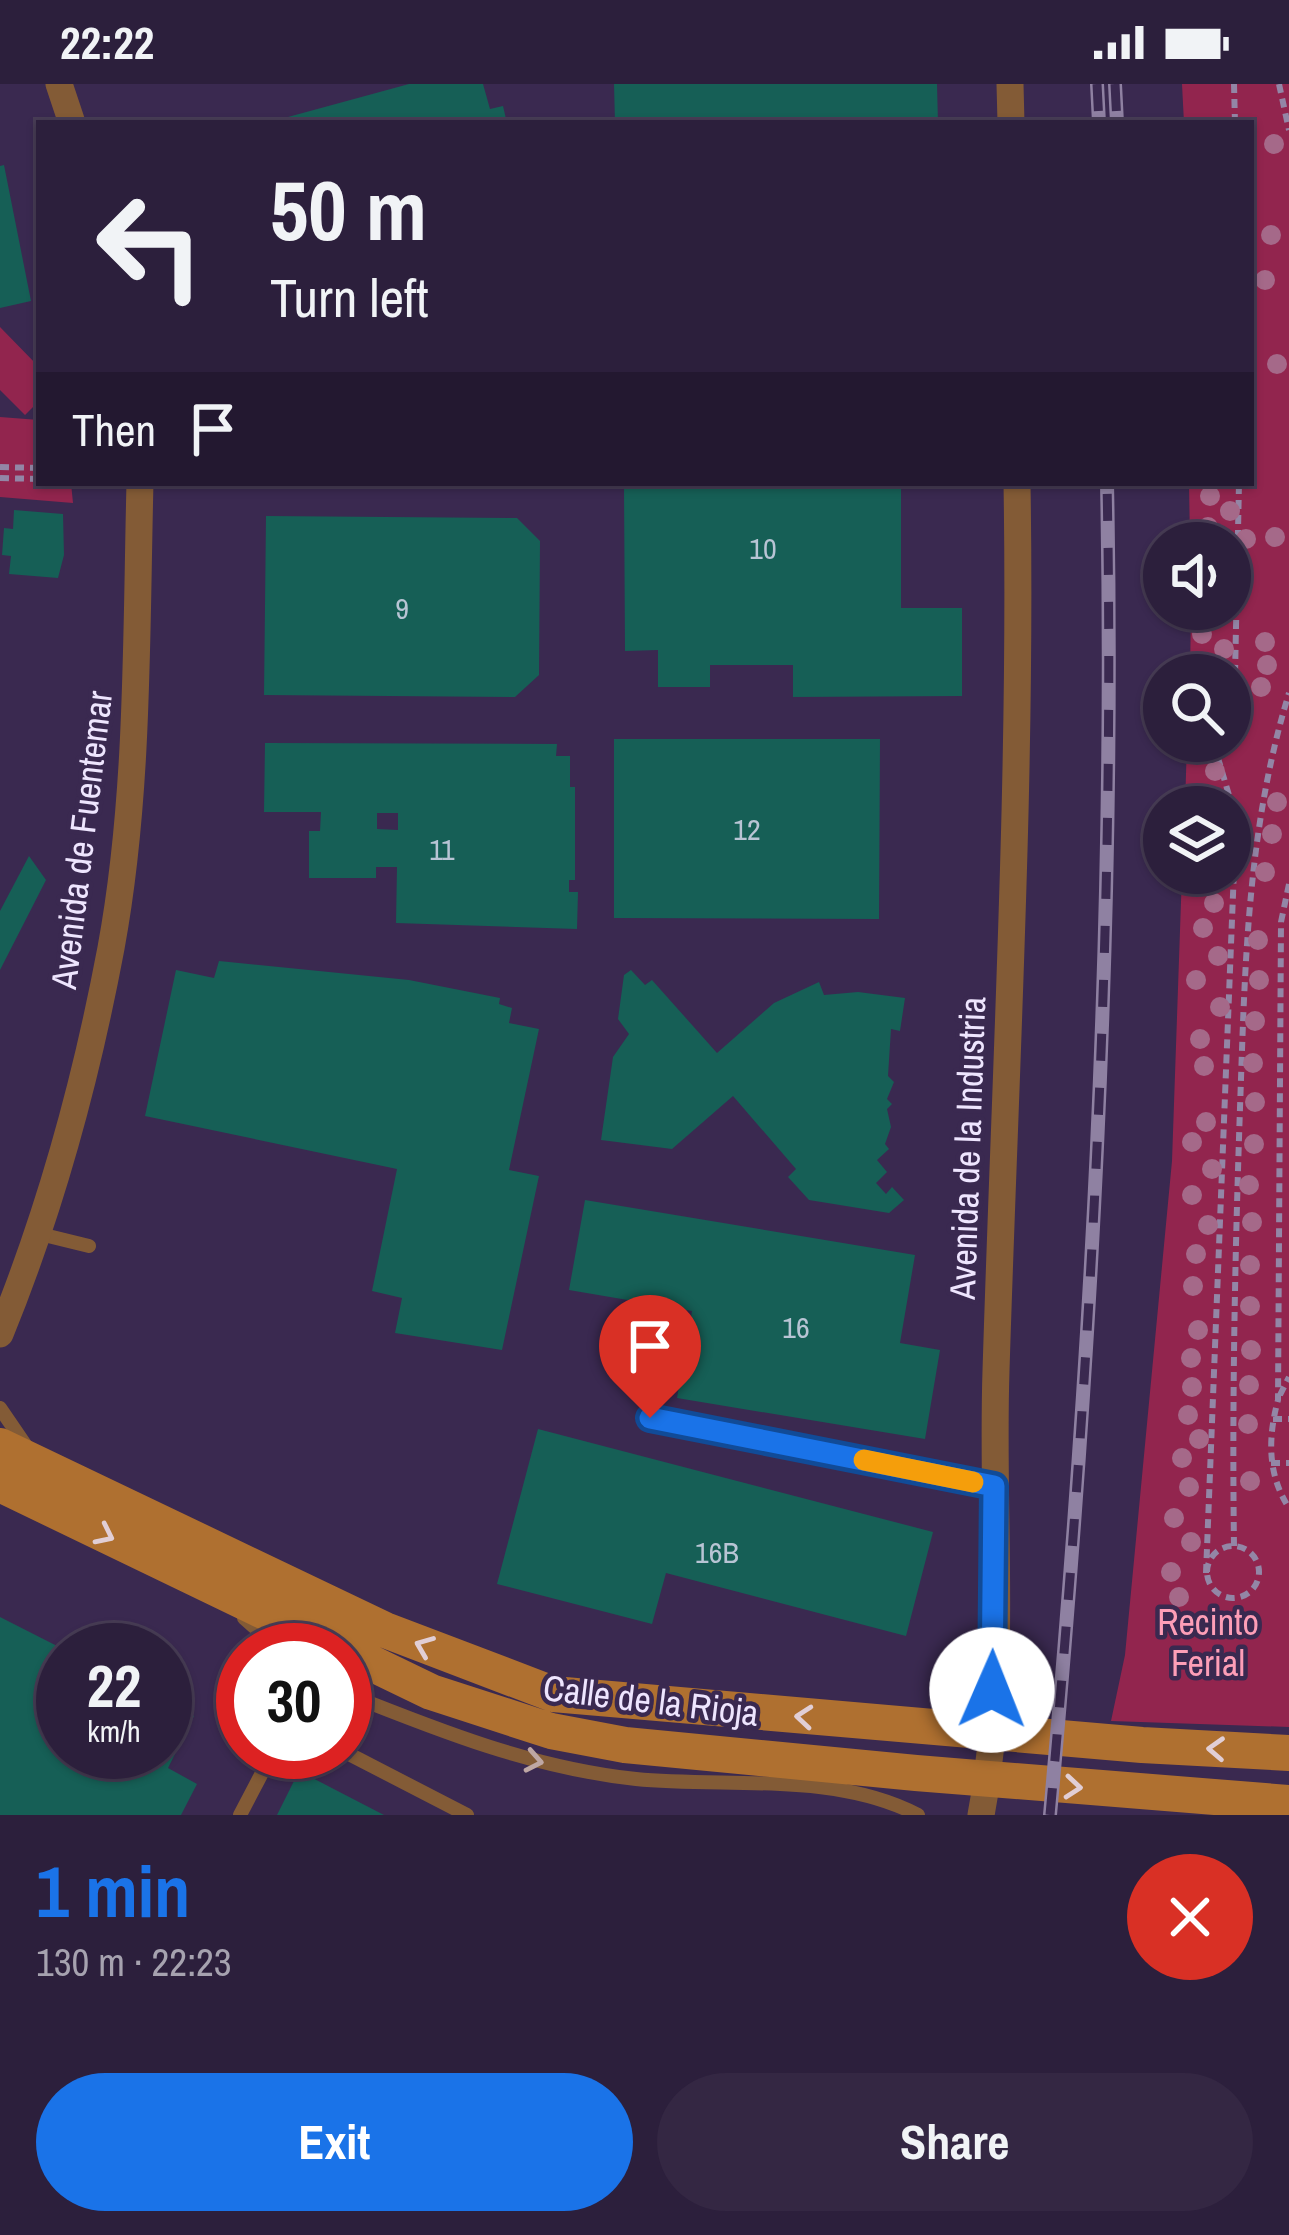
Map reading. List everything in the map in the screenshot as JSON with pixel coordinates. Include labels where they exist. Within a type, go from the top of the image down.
[{"type":"main road","name":"Calle de la Rioja","points":[[0,1446],[49,1489],[199,1580],[430,1692],[551,1731],[625,1745],[1289,1803]]},
{"type":"main road","name":"Calle de la Rioja","points":[[0,1484],[49,1489],[385,1630],[554,1694],[1142,1745],[1289,1753]]},
{"type":"street","points":[[59,84],[71,120]]},
{"type":"street","points":[[1010,84],[1011,120]]},
{"type":"street","name":"Avenida de Fuentemar","points":[[0,1334],[40,1234],[70,1134],[112,944],[134,730],[140,486]]},
{"type":"street","name":"Avenida de la Industria","points":[[981,1815],[991,1738],[994,1486],[1020,675],[1017,486]]},
{"type":"street","points":[[0,1507],[49,1489]]},
{"type":"lane","points":[[40,1234],[89,1246]]},
{"type":"lane","points":[[0,1408],[49,1489]]},
{"type":"lane","points":[[650,1418],[994,1486]]},
{"type":"lane","points":[[199,1580],[249,1623]]},
{"type":"lane","points":[[372,1703],[516,1758],[635,1779],[857,1792],[918,1815]]},
{"type":"lane","points":[[372,1766],[467,1815]]},
{"type":"lane","points":[[240,1815],[259,1779]]},
{"type":"path","points":[[1234,84],[1235,120]]},
{"type":"path","points":[[1279,84],[1289,130]]},
{"type":"path","points":[[0,467],[36,468]]},
{"type":"path","points":[[0,478],[36,479]]},
{"type":"path","points":[[1235,654],[1239,486]]},
{"type":"path","points":[[1234,1546],[1232,1392],[1242,964],[1259,810],[1289,693]]},
{"type":"path","points":[[1206,1573],[1211,1556],[1234,1546],[1248,1551],[1258,1563],[1259,1578],[1251,1592],[1238,1599],[1222,1597],[1210,1587],[1206,1573],[1236,819],[1219,762]]},
{"type":"path","points":[[1278,1400],[1281,922],[1289,884]]},
{"type":"path","points":[[1289,1377],[1273,1419],[1271,1462],[1289,1508]]},
{"type":"path","points":[[1273,1419],[1289,1419]]},
{"type":"path","points":[[1271,1462],[1289,1463]]},
{"type":"green space","name":"Recinto Ferial","points":[[1182,84],[1289,84],[1289,1727],[1111,1721],[1125,1655],[1172,1161],[1181,894],[1251,894],[1251,786],[1186,786],[1186,762],[1251,762],[1251,654],[1190,654],[1191,630],[1251,630],[1251,522],[1190,522],[1189,486],[1254,486],[1254,120],[1184,120]]},
{"type":"green space","points":[[0,327],[36,364],[36,404],[25,415],[0,390]]},
{"type":"green space","points":[[0,417],[36,420],[36,486],[71,486],[73,503],[0,497]]},
{"type":"building","points":[[409,84],[483,84],[490,109],[503,106],[506,120],[277,120]]},
{"type":"building","points":[[614,84],[937,84],[938,120],[615,120]]},
{"type":"building","points":[[4,165],[31,301],[0,308],[0,166]]},
{"type":"building","points":[[901,486],[901,608],[962,608],[962,696],[793,697],[793,665],[710,665],[710,687],[658,687],[658,650],[625,651],[624,487]]},
{"type":"building","points":[[14,510],[63,514],[64,555],[58,578],[9,574],[11,556],[2,555],[4,528],[13,529]]},
{"type":"building","points":[[266,516],[517,518],[540,541],[539,675],[515,697],[264,695]]},
{"type":"building","points":[[614,739],[880,739],[879,919],[614,918]]},
{"type":"building","points":[[265,743],[557,744],[556,756],[570,756],[570,787],[575,787],[575,880],[569,880],[569,892],[578,892],[577,929],[396,923],[397,867],[376,867],[376,878],[309,878],[309,831],[320,831],[321,812],[264,812]],"holes":[[[377,813],[398,813],[398,830],[377,829]]]},
{"type":"building","points":[[29,856],[46,880],[0,970],[0,911]]},
{"type":"building","points":[[219,961],[409,980],[500,998],[499,1004],[512,1008],[509,1023],[539,1029],[509,1170],[539,1176],[502,1350],[395,1333],[402,1298],[372,1291],[397,1169],[145,1116],[176,970],[214,978]]},
{"type":"building","points":[[631,970],[645,985],[652,980],[717,1053],[774,1003],[819,982],[824,995],[858,992],[905,998],[900,1031],[891,1029],[888,1076],[894,1082],[887,1099],[892,1104],[887,1109],[891,1127],[885,1144],[889,1149],[877,1160],[887,1172],[876,1183],[886,1194],[892,1187],[904,1200],[889,1213],[809,1200],[788,1177],[796,1169],[733,1096],[672,1149],[601,1140],[613,1057],[629,1034],[618,1019],[624,975]]},
{"type":"building","points":[[585,1200],[915,1255],[900,1343],[940,1350],[925,1439],[677,1398],[692,1311],[569,1290]]},
{"type":"building","points":[[538,1429],[933,1532],[906,1636],[666,1573],[652,1624],[497,1584]]},
{"type":"building","points":[[0,1617],[36,1635],[36,1779],[188,1779],[197,1784],[181,1815],[0,1815]]},
{"type":"building","points":[[295,1779],[314,1779],[384,1815],[277,1815]]},
{"type":"railway","points":[[1097,84],[1099,120]]},
{"type":"railway","points":[[1115,84],[1117,120]]},
{"type":"railway","points":[[1050,1815],[1097,1150],[1108,816],[1107,486]]},
{"type":"slow traffic","points":[[864,1460],[973,1482]]},
{"type":"route","points":[[650,1418],[994,1486],[992,1690]]}]
